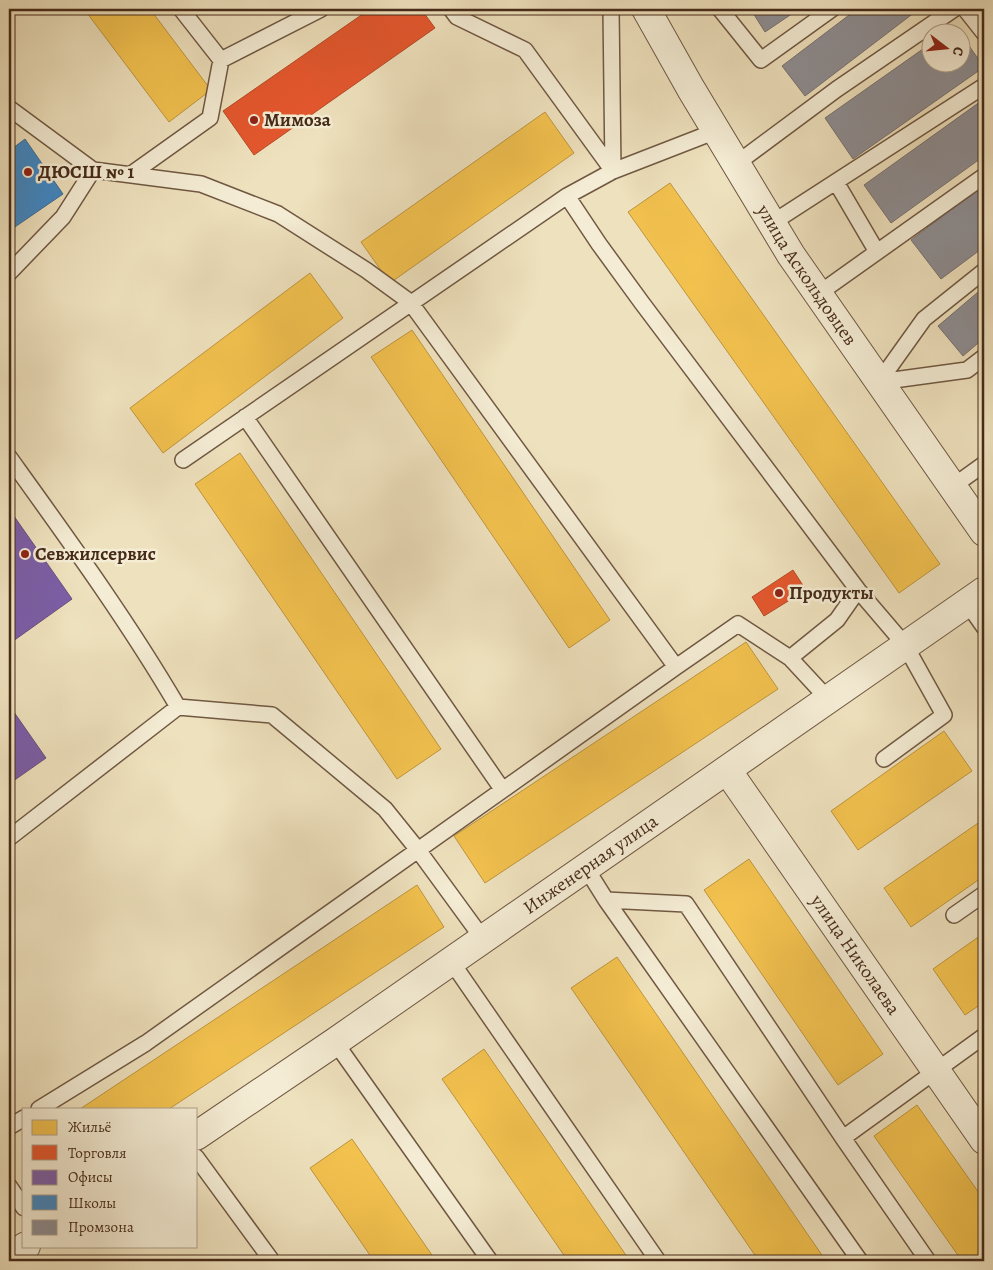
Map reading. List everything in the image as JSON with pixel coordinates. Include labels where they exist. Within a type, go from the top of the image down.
[{"type":"street","name":"улица Аскольдовцев","points":[[646,9],[691,89],[791,255],[984,532]]},
{"type":"street","name":"Инженерная улица","points":[[198,1135],[335,1042],[975,597]]},
{"type":"street","name":"улица Николаева","points":[[727,770],[984,1140]]},
{"type":"street","points":[[9,1258],[23,1248]]},
{"type":"lane","points":[[130,175],[210,118],[221,60],[181,9]]},
{"type":"lane","points":[[221,60],[321,9]]},
{"type":"lane","points":[[451,9],[457,17],[525,50],[613,171]]},
{"type":"lane","points":[[611,9],[613,171]]},
{"type":"lane","points":[[720,9],[760,60],[832,9]]},
{"type":"lane","points":[[736,164],[837,89],[954,9]]},
{"type":"lane","points":[[965,9],[984,33]]},
{"type":"lane","points":[[772,223],[984,86]]},
{"type":"lane","points":[[9,108],[93,170],[201,184],[278,214],[366,270],[410,302],[676,666]]},
{"type":"lane","points":[[183,460],[410,302],[567,196],[613,171],[716,130]]},
{"type":"lane","points":[[9,273],[63,217],[93,170]]},
{"type":"lane","points":[[818,294],[984,176]]},
{"type":"lane","points":[[836,182],[878,252]]},
{"type":"lane","points":[[567,196],[642,303],[858,590],[905,645],[944,715],[884,759]]},
{"type":"lane","points":[[879,382],[924,319],[984,271]]},
{"type":"lane","points":[[879,382],[968,370],[984,357]]},
{"type":"lane","points":[[245,417],[502,789]]},
{"type":"lane","points":[[9,457],[93,573],[178,707]]},
{"type":"lane","points":[[952,487],[984,464]]},
{"type":"lane","points":[[790,658],[837,620],[858,590]]},
{"type":"lane","points":[[975,597],[984,627]]},
{"type":"lane","points":[[41,1108],[146,1043],[502,789],[738,624],[790,658],[828,699]]},
{"type":"lane","points":[[9,838],[178,707],[272,715],[385,810],[418,850],[483,939]]},
{"type":"lane","points":[[586,868],[606,900],[860,1261]]},
{"type":"lane","points":[[954,915],[984,894]]},
{"type":"lane","points":[[606,900],[686,904],[928,1261]]},
{"type":"lane","points":[[451,961],[658,1261]]},
{"type":"lane","points":[[843,1138],[984,1036]]},
{"type":"lane","points":[[335,1042],[490,1261]]},
{"type":"lane","points":[[9,1127],[22,1119]]},
{"type":"lane","points":[[198,1160],[272,1261]]},
{"type":"lane","points":[[9,1186],[22,1205]]},
{"type":"building: Жильё","points":[[84,9],[150,9],[211,90],[169,122]]},
{"type":"building: Жильё","points":[[545,112],[574,153],[390,283],[361,242]]},
{"type":"building: Жильё","points":[[670,183],[940,564],[899,593],[628,212]]},
{"type":"building: Жильё","points":[[310,273],[343,318],[163,453],[130,408]]},
{"type":"building: Жильё","points":[[412,330],[610,620],[569,648],[371,357]]},
{"type":"building: Жильё","points":[[240,453],[441,749],[397,779],[195,484]]},
{"type":"building: Жильё","points":[[746,642],[778,689],[485,883],[454,836]]},
{"type":"building: Жильё","points":[[944,731],[972,771],[858,850],[831,811]]},
{"type":"building: Жильё","points":[[984,819],[984,876],[911,927],[884,888]]},
{"type":"building: Жильё","points":[[749,859],[883,1054],[838,1085],[704,890]]},
{"type":"building: Жильё","points":[[417,885],[444,927],[171,1108],[82,1108]]},
{"type":"building: Жильё","points":[[984,933],[984,1002],[965,1015],[933,969]]},
{"type":"building: Жильё","points":[[617,957],[826,1261],[759,1261],[571,988]]},
{"type":"building: Жильё","points":[[484,1049],[630,1261],[568,1261],[442,1079]]},
{"type":"building: Жильё","points":[[917,1105],[984,1200],[984,1261],[962,1261],[874,1136]]},
{"type":"building: Жильё","points":[[352,1139],[436,1261],[374,1261],[310,1168]]},
{"type":"building: Торговля","points":[[370,9],[421,9],[435,28],[254,155],[223,111]]},
{"type":"building: Торговля","name":"Продукты","points":[[793,570],[806,590],[764,616],[752,597]]},
{"type":"building: Офисы","name":"Севжилсервис","points":[[9,509],[72,599],[9,644]]},
{"type":"building: Офисы","points":[[9,705],[46,758],[9,784]]},
{"type":"building: Школы","name":"ДЮСШ № 1","points":[[25,139],[63,194],[9,231],[9,151]]},
{"type":"building: Промзона","points":[[755,9],[799,9],[765,32],[753,13]]},
{"type":"building: Промзона","points":[[857,9],[919,9],[805,96],[782,66]]},
{"type":"building: Промзона","points":[[970,47],[984,67],[853,159],[825,118],[920,51],[920,72],[970,72]]},
{"type":"building: Промзона","points":[[984,99],[984,156],[891,223],[864,185]]},
{"type":"building: Промзона","points":[[984,185],[984,247],[941,279],[911,240]]},
{"type":"building: Промзона","points":[[984,287],[984,338],[963,356],[938,326]]},
{"type":"place","name":"Мимоза","points":[[254,120]]},
{"type":"place","name":"ДЮСШ № 1","points":[[28,172]]},
{"type":"place","name":"Севжилсервис","points":[[25,554]]},
{"type":"place","name":"Продукты","points":[[779,593]]}]
